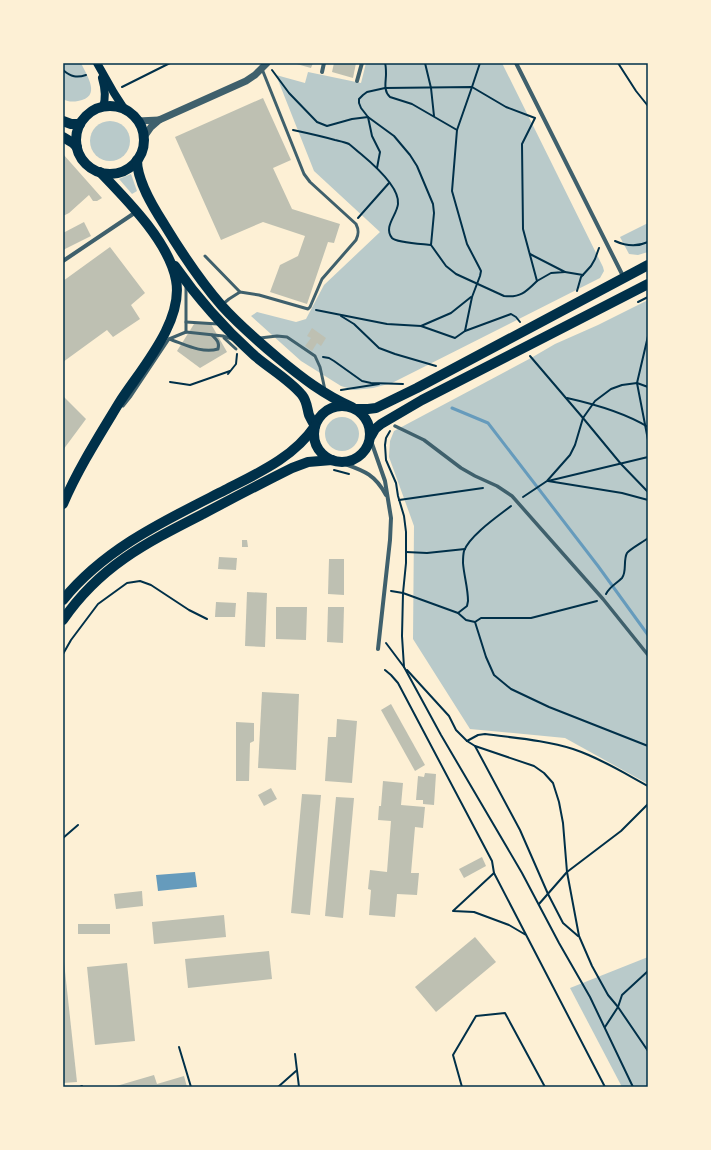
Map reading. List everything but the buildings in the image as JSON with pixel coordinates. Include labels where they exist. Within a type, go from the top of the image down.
[{"type":"main road","points":[[98,65],[104,84],[105,98],[103,107]]},
{"type":"main road","points":[[98,65],[125,110]]},
{"type":"main road","points":[[112,106],[125,110],[138,121],[142,128],[144,137],[143,149],[137,160],[122,172],[112,174],[100,172],[91,168],[84,162],[79,154],[76,135],[69,123],[103,107],[112,106]]},
{"type":"main road","points":[[63,137],[77,147]]},
{"type":"main road","points":[[63,620],[79,598],[96,580],[116,564],[166,532],[292,468],[308,462],[332,464],[347,462],[357,458],[365,451],[370,437],[370,428],[367,420],[362,414],[354,408],[325,393],[292,370],[256,339],[222,306],[190,265],[156,212],[142,182],[137,160]]},
{"type":"main road","points":[[100,172],[136,212],[186,280],[207,307],[223,324],[237,345],[259,360],[304,397],[315,426],[314,439],[317,446],[332,464]]},
{"type":"main road","points":[[63,504],[74,481],[105,427],[126,392],[163,337],[172,316],[176,303],[176,282],[174,270],[162,246]]},
{"type":"main road","points":[[63,600],[87,573],[133,539],[283,458],[298,446],[315,426],[321,415],[329,409],[339,406],[368,410],[376,408],[417,388],[648,265]]},
{"type":"main road","points":[[370,437],[381,424],[416,403],[648,284]]},
{"type":"street","points":[[322,72],[324,63]]},
{"type":"street","points":[[358,81],[362,63]]},
{"type":"street","points":[[516,63],[624,278]]},
{"type":"street","points":[[144,137],[151,127],[159,120],[246,80],[265,65]]},
{"type":"street","points":[[138,121],[159,120]]},
{"type":"street","points":[[63,260],[136,212]]},
{"type":"street","points":[[395,426],[424,440],[462,468],[497,486],[512,496],[603,599],[648,655]]},
{"type":"street","points":[[63,492],[89,445],[105,427]]},
{"type":"street","points":[[370,437],[385,481],[391,530],[378,649]]},
{"type":"street","points":[[332,464],[362,471],[371,475],[379,483],[387,496]]},
{"type":"lane","points":[[205,256],[240,292],[259,295],[308,309],[322,280],[356,240],[359,232],[354,222],[310,182],[304,174],[286,128],[265,65]]},
{"type":"lane","points":[[186,280],[186,332]]},
{"type":"lane","points":[[222,306],[229,299],[240,292]]},
{"type":"lane","points":[[186,322],[223,324]]},
{"type":"lane","points":[[105,427],[131,396],[170,339],[186,332],[223,336],[237,345]]},
{"type":"lane","points":[[170,339],[190,347],[212,351],[218,349],[219,345],[212,335]]},
{"type":"lane","points":[[223,336],[237,345]]},
{"type":"lane","points":[[256,339],[277,336],[287,337],[314,356],[320,367],[325,393]]},
{"type":"path","points":[[122,87],[170,63]]},
{"type":"path","points":[[386,63],[385,88],[387,95],[412,104],[457,130]]},
{"type":"path","points":[[425,63],[431,88],[434,116]]},
{"type":"path","points":[[464,331],[472,297],[481,271],[467,244],[452,191],[457,130],[480,63]]},
{"type":"path","points":[[618,63],[636,91],[648,106]]},
{"type":"path","points":[[265,65],[317,122],[326,126],[352,119],[368,117]]},
{"type":"path","points":[[63,70],[76,77],[86,75]]},
{"type":"path","points":[[536,281],[523,228],[522,144],[535,118],[506,107],[472,87],[385,88],[363,94],[359,98],[358,103],[360,108],[368,117],[394,136],[417,166],[433,204],[434,213],[431,245],[446,266],[456,274],[477,284],[504,296],[512,297],[522,294],[536,281],[555,272],[583,275]]},
{"type":"path","points":[[368,117],[372,136],[380,152],[377,168]]},
{"type":"path","points":[[286,128],[323,136],[348,144],[377,168],[397,196],[398,204],[389,230],[391,237],[394,240],[431,245]]},
{"type":"path","points":[[354,222],[389,183]]},
{"type":"path","points":[[615,241],[634,246],[648,242]]},
{"type":"path","points":[[576,294],[581,277],[591,266],[599,248]]},
{"type":"path","points":[[530,254],[565,272]]},
{"type":"path","points":[[421,326],[451,313],[472,297]]},
{"type":"path","points":[[308,309],[388,324],[421,326],[455,338],[464,331],[511,314],[522,324]]},
{"type":"path","points":[[340,315],[354,324],[379,348],[439,368]]},
{"type":"path","points":[[648,336],[637,383],[647,426],[648,440]]},
{"type":"path","points":[[228,374],[236,364],[238,356],[237,345]]},
{"type":"path","points":[[314,356],[329,358],[362,381],[371,383],[403,384]]},
{"type":"path","points":[[529,356],[621,464],[648,492]]},
{"type":"path","points":[[170,382],[190,385],[230,372]]},
{"type":"path","points":[[340,390],[384,383]]},
{"type":"path","points":[[458,613],[467,606],[468,601],[463,564],[464,549],[479,532],[517,501],[547,481],[570,455],[575,445],[583,418],[592,404],[610,389],[622,385],[637,383],[648,387]]},
{"type":"path","points":[[566,398],[592,404],[647,426]]},
{"type":"path","points":[[395,426],[388,433],[385,445],[386,460],[396,483],[404,516],[406,532],[406,572],[403,593],[402,636],[404,667],[441,735],[522,873],[559,943],[590,997],[633,1087]]},
{"type":"path","points":[[547,481],[648,457]]},
{"type":"path","points":[[332,464],[354,475]]},
{"type":"path","points":[[547,481],[622,493],[648,500]]},
{"type":"path","points":[[399,500],[497,486]]},
{"type":"path","points":[[384,590],[403,593],[458,613],[466,620],[475,622],[481,618],[532,618],[603,599],[608,589],[622,578],[628,553],[648,538]]},
{"type":"path","points":[[406,552],[427,553],[464,549]]},
{"type":"path","points":[[63,654],[71,640],[98,604],[127,583],[140,582],[151,585],[189,610],[207,619]]},
{"type":"path","points":[[475,622],[486,657],[494,675],[511,689],[549,707],[648,746]]},
{"type":"path","points":[[380,634],[404,667],[449,716],[456,730],[467,741],[475,746],[534,766],[544,773],[553,783],[563,822],[567,872],[579,936],[592,966],[608,995],[648,1051]]},
{"type":"path","points":[[385,670],[398,683],[405,696],[492,861],[494,873],[605,1087]]},
{"type":"path","points":[[467,741],[478,735],[485,734],[564,746],[592,756],[648,786]]},
{"type":"path","points":[[475,746],[520,830],[548,894],[563,922],[579,936]]},
{"type":"path","points":[[539,905],[567,872],[621,831],[648,804]]},
{"type":"path","points":[[63,838],[78,826]]},
{"type":"path","points":[[494,873],[453,911],[474,912],[509,925],[526,935]]},
{"type":"path","points":[[605,1028],[618,1007],[622,995],[648,971]]},
{"type":"path","points":[[462,1087],[453,1055],[476,1016],[505,1013],[545,1087]]},
{"type":"path","points":[[179,1046],[191,1087]]},
{"type":"path","points":[[295,1054],[299,1087]]},
{"type":"path","points":[[278,1087],[296,1071]]},
{"type":"shaded area","points":[[63,63],[81,63],[91,85],[91,91],[85,99],[72,102],[63,99]]},
{"type":"shaded area","points":[[366,63],[502,63],[604,271],[600,278],[392,383],[373,388],[354,390],[341,386],[301,361],[251,316],[257,312],[296,322],[306,319],[324,285],[380,232],[314,171],[276,75],[305,83],[308,72],[361,83]]},
{"type":"shaded area","points":[[110,121],[118,123],[124,127],[128,133],[130,141],[128,149],[124,155],[118,159],[110,161],[102,159],[96,155],[92,149],[90,141],[92,133],[96,127],[102,123]]},
{"type":"shaded area","points":[[131,174],[137,191],[132,194],[119,179]]},
{"type":"shaded area","points":[[648,223],[648,252],[638,255],[629,254],[620,237]]},
{"type":"shaded area","points":[[648,300],[648,784],[565,738],[470,729],[413,639],[414,526],[389,457],[390,441],[394,431],[555,344],[598,325]]},
{"type":"shaded area","points":[[345,417],[352,419],[357,424],[359,434],[357,444],[352,449],[339,451],[332,449],[327,444],[325,431],[327,424],[332,419]]},
{"type":"shaded area","points":[[648,957],[648,1087],[622,1087],[570,988]]},
{"type":"water","points":[[195,872],[197,887],[158,891],[156,875]]},
{"type":"waterway","points":[[452,408],[488,423],[598,566],[648,635]]}]
